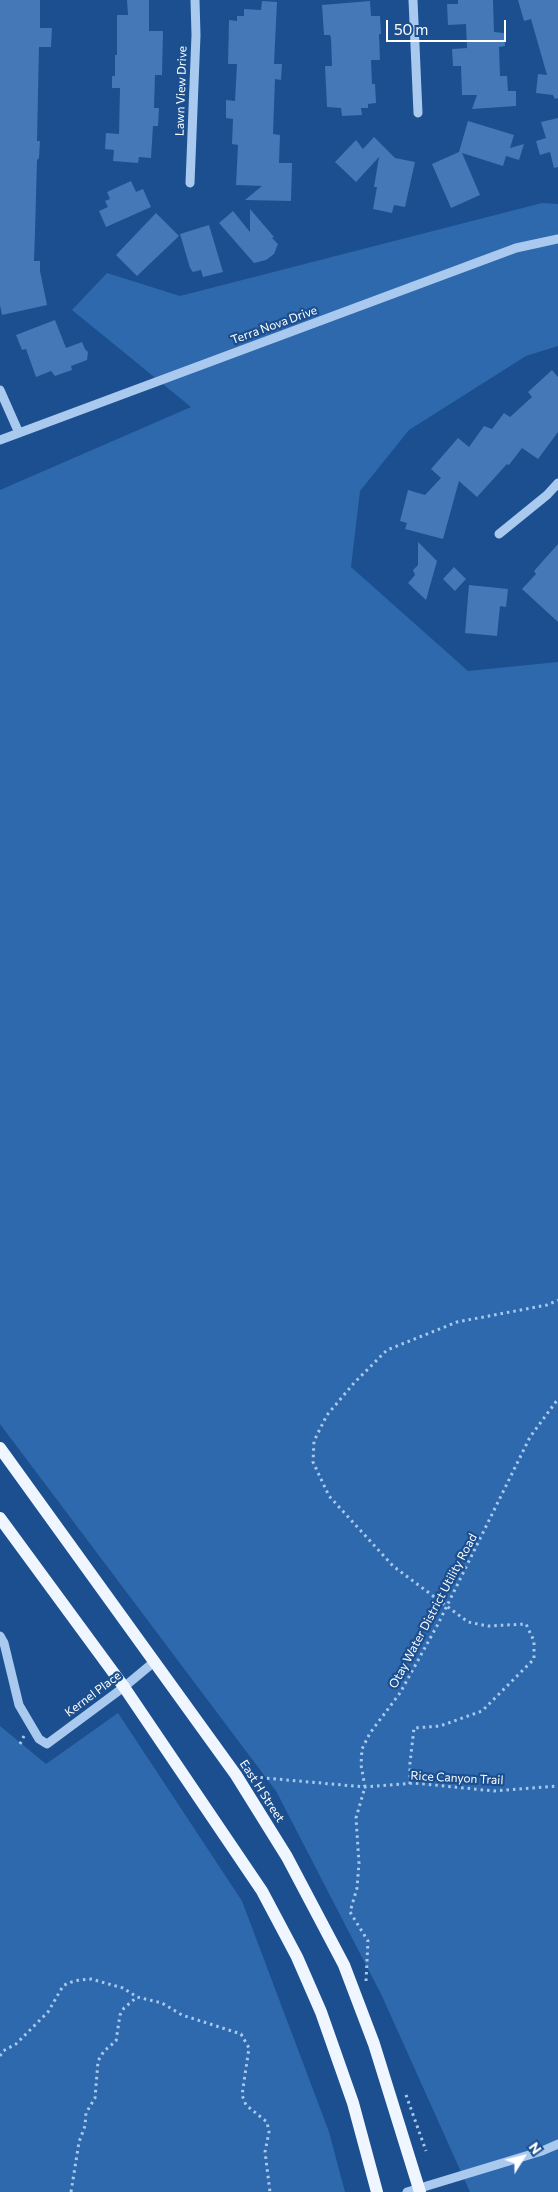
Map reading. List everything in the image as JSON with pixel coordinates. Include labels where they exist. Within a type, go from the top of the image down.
[{"type":"main road","name":"East H Street","points":[[0,1448],[236,1775],[287,1857],[344,1965],[374,2044],[415,2191]]},
{"type":"main road","points":[[0,1518],[124,1687],[262,1890],[297,1957],[321,2012],[353,2103],[377,2192]]},
{"type":"street","name":"Lawn View Drive","points":[[190,184],[196,0]]},
{"type":"street","points":[[412,0],[418,113]]},
{"type":"street","name":"Terra Nova Drive","points":[[0,440],[516,248],[558,239]]},
{"type":"street","points":[[0,390],[19,433]]},
{"type":"street","points":[[499,534],[547,495],[558,483]]},
{"type":"street","name":"Kernel Place","points":[[0,1636],[4,1643],[19,1706],[39,1739],[47,1744],[124,1687],[154,1662]]},
{"type":"street","points":[[415,2191],[542,2151],[558,2144]]},
{"type":"path","points":[[410,1784],[414,1728],[440,1726],[482,1711],[534,1659],[534,1641],[526,1624],[488,1626],[468,1622],[393,1566],[329,1496],[313,1462],[314,1441],[327,1415],[354,1383],[387,1350],[457,1322],[547,1305],[558,1300]]},
{"type":"path","name":"Otay Water District Utility Road","points":[[366,1982],[368,1941],[350,1912],[357,1888],[359,1863],[356,1818],[365,1786],[361,1765],[362,1748],[370,1733],[400,1693],[446,1607],[530,1437],[558,1399]]},
{"type":"path","name":"Rice Canyon Trail","points":[[236,1775],[365,1786],[410,1784],[494,1791],[558,1786]]},
{"type":"path","points":[[0,2056],[3,2051],[16,2044],[48,2012],[63,1986],[68,1983],[91,1979],[123,1988],[137,1997],[162,2003],[182,2015],[223,2030],[236,2032],[245,2039],[248,2048],[242,2095],[246,2105],[267,2122],[268,2137],[265,2152],[270,2192]]},
{"type":"path","points":[[71,2192],[86,2113],[95,2098],[98,2061],[104,2051],[116,2041],[120,2015],[124,2008],[137,1997]]},
{"type":"path","points":[[406,2094],[426,2151]]},
{"type":"shaded area","points":[[542,203],[558,204],[558,346],[526,356],[409,430],[360,491],[351,567],[468,671],[558,662],[558,2192],[470,2192],[382,1996],[276,1791],[0,1424],[0,490],[191,407],[72,310],[107,273],[180,296]]},
{"type":"shaded area","points":[[118,1713],[242,1901],[329,2132],[345,2192],[0,2192],[0,1726],[46,1764]]},
{"type":"building","points":[[0,0],[40,0],[40,28],[52,28],[51,47],[39,47],[37,141],[40,141],[39,158],[37,160],[34,261],[40,261],[40,271],[47,305],[2,315],[0,305]]},
{"type":"building","points":[[127,0],[149,0],[149,31],[163,31],[162,75],[155,75],[154,108],[159,108],[158,126],[153,126],[151,158],[139,157],[138,163],[113,161],[114,150],[105,149],[106,133],[119,134],[120,88],[112,88],[112,76],[115,76],[115,55],[117,55],[117,15],[128,15]]},
{"type":"building","points":[[458,0],[493,0],[494,32],[504,33],[505,46],[499,47],[500,76],[507,76],[508,91],[516,91],[516,106],[472,109],[477,95],[462,95],[461,66],[453,66],[452,49],[467,48],[466,24],[448,25],[447,4],[458,4]]},
{"type":"building","points":[[518,0],[558,0],[558,98],[555,99],[553,95],[536,93],[538,74],[547,75],[531,19],[524,21]]},
{"type":"building","points":[[262,1],[277,2],[274,64],[282,64],[281,80],[275,79],[273,134],[280,135],[279,163],[292,163],[291,201],[245,200],[262,186],[236,185],[238,145],[232,144],[233,119],[226,118],[226,100],[235,101],[237,64],[228,64],[229,20],[237,21],[237,16],[244,16],[244,9],[261,10]]},
{"type":"building","points":[[370,1],[371,16],[380,16],[380,60],[371,60],[372,84],[375,84],[376,103],[368,104],[368,108],[361,108],[362,115],[342,116],[341,108],[327,107],[325,66],[332,66],[331,38],[330,35],[324,35],[322,5]]},
{"type":"building","points":[[558,118],[558,167],[554,168],[550,152],[540,155],[536,141],[546,138],[541,122]]},
{"type":"building","points":[[468,121],[514,135],[510,148],[524,144],[519,160],[506,156],[503,166],[462,153],[480,195],[451,208],[432,164],[459,152]]},
{"type":"building","points":[[374,137],[395,158],[415,162],[405,207],[394,205],[392,213],[373,209],[377,187],[374,187],[379,157],[356,182],[335,162],[356,140],[363,149]]},
{"type":"building","points":[[131,181],[136,192],[143,189],[151,207],[106,227],[99,211],[108,207],[105,201],[110,199],[107,192]]},
{"type":"building","points":[[250,209],[278,244],[274,254],[266,260],[254,263],[219,223],[233,211],[250,232]]},
{"type":"building","points":[[156,213],[179,236],[137,276],[116,255]]},
{"type":"building","points":[[209,225],[223,272],[203,277],[201,270],[193,272],[190,268],[180,234]]},
{"type":"building","points":[[55,320],[66,348],[82,342],[88,352],[87,360],[71,366],[72,370],[55,376],[51,371],[36,377],[26,349],[22,350],[16,335]]},
{"type":"building","points":[[552,370],[558,377],[558,432],[538,459],[522,448],[509,465],[507,464],[477,497],[459,481],[443,539],[405,529],[407,523],[400,521],[408,490],[425,495],[441,478],[431,469],[458,438],[469,447],[484,426],[492,429],[504,413],[510,417],[532,397],[528,392]]},
{"type":"building","points":[[418,542],[437,561],[426,600],[408,583],[415,575],[413,570],[418,565]]},
{"type":"building","points":[[558,544],[558,622],[522,589],[536,574],[534,571]]},
{"type":"building","points":[[454,567],[466,579],[455,591],[443,579]]},
{"type":"building","points":[[469,585],[508,589],[506,607],[500,606],[497,636],[465,633]]}]
